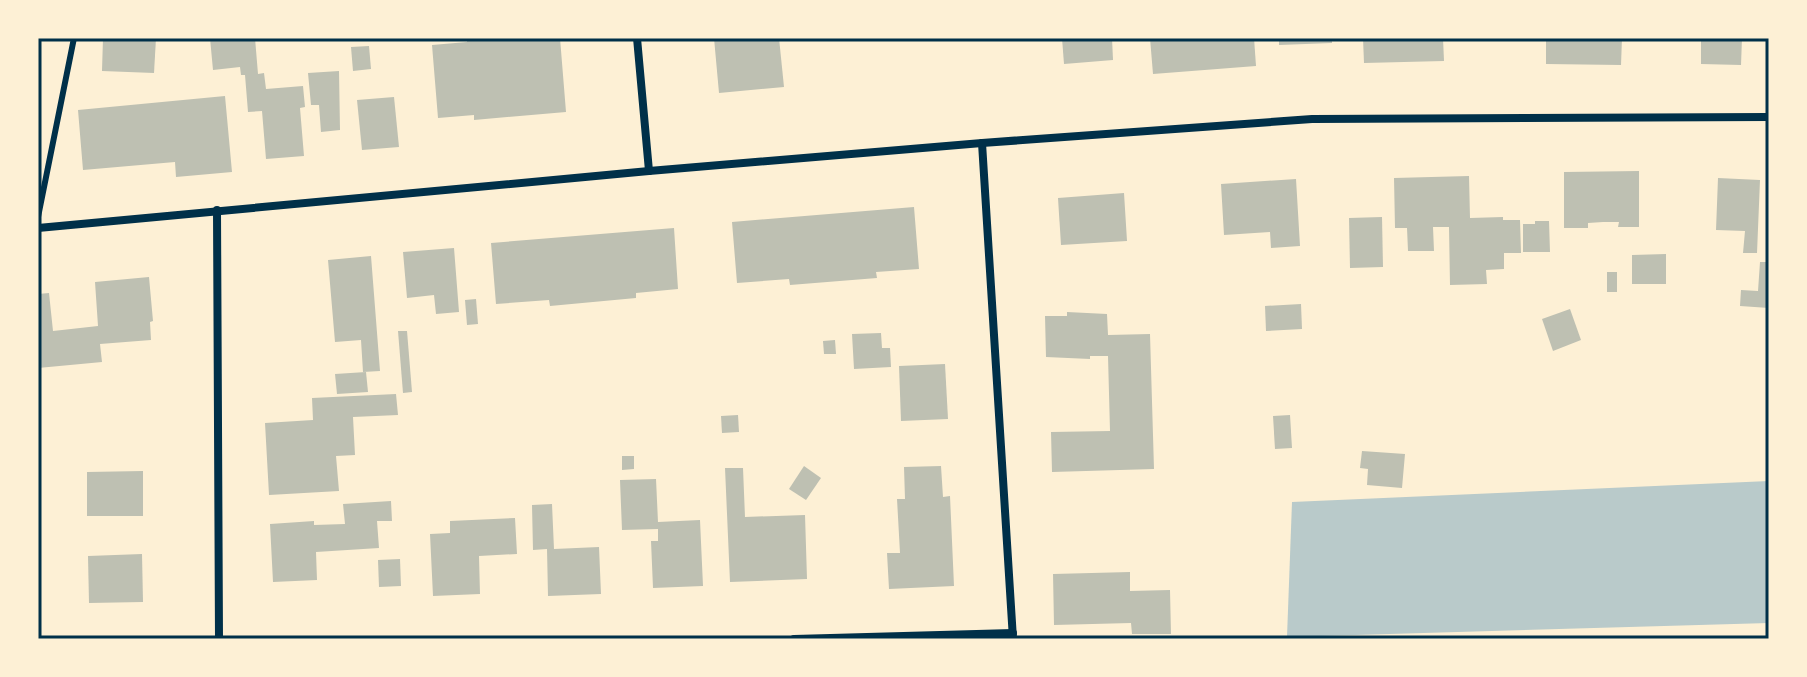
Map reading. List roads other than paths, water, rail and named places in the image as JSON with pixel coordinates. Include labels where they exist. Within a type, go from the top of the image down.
[{"type":"street","points":[[637,38],[649,171]]},
{"type":"street","points":[[38,228],[649,171],[1312,119],[1769,117]]},
{"type":"street","points":[[794,639],[1013,636],[982,143]]},
{"type":"street","points":[[217,210],[219,639]]},
{"type":"lane","points":[[38,217],[74,38]]}]
